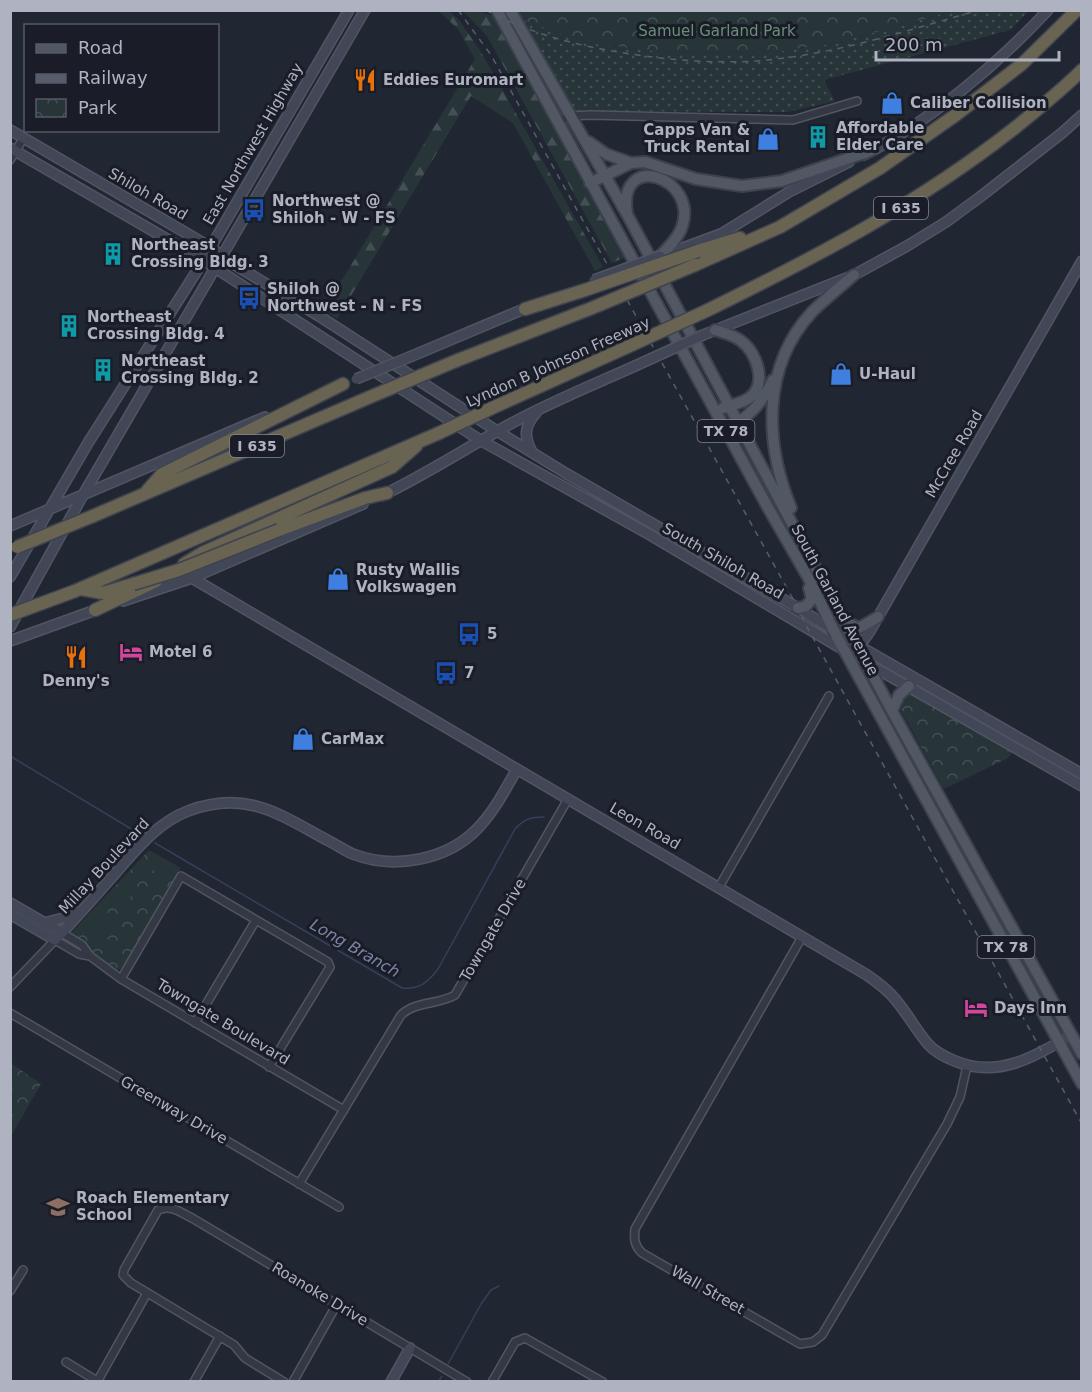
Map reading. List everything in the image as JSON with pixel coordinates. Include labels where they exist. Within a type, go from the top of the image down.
[{"type":"highway","name":"I 635","points":[[14,549],[370,397],[695,265],[790,222],[880,168],[957,114],[1022,64],[1077,10]]},
{"type":"highway","name":"Lyndon B Johnson Freeway","points":[[10,615],[77,590],[439,433],[706,311],[832,248],[931,189],[992,146],[1080,73]]},
{"type":"highway","points":[[525,309],[790,222]]},
{"type":"highway","points":[[144,494],[162,474],[343,384]]},
{"type":"highway","points":[[95,610],[167,575],[202,553],[392,467],[424,439]]},
{"type":"highway","points":[[77,590],[103,593],[179,570],[365,498],[387,493]]},
{"type":"main road","name":"East Northwest Highway","points":[[10,577],[64,483],[203,260],[349,10]]},
{"type":"main road","name":"East Northwest Highway","points":[[10,627],[83,495],[365,10]]},
{"type":"main road","name":"TX 78","points":[[497,10],[559,127]]},
{"type":"main road","name":"TX 78","points":[[510,10],[581,135]]},
{"type":"main road","points":[[10,526],[594,280],[721,234],[789,192],[870,151],[936,110],[1045,13]]},
{"type":"main road","points":[[332,39],[344,46]]},
{"type":"main road","points":[[10,641],[192,578],[310,528],[387,493],[449,460],[496,431],[537,411],[703,335],[854,275],[946,222],[1082,115]]},
{"type":"main road","name":"South Garland Avenue","points":[[559,127],[809,579],[832,629],[852,653],[1082,1084]]},
{"type":"main road","name":"Shiloh Road","points":[[10,130],[210,247],[359,344]]},
{"type":"main road","points":[[279,131],[291,137]]},
{"type":"main road","points":[[581,135],[593,147],[632,163]]},
{"type":"main road","name":"South Garland Avenue","points":[[581,135],[605,174],[721,389],[733,404],[739,422],[842,616],[852,653],[866,662],[1082,1054]]},
{"type":"main road","points":[[590,183],[632,163],[645,162],[696,179],[742,186],[782,181],[870,151]]},
{"type":"main road","name":"Shiloh Road","points":[[12,153],[203,260],[352,357]]},
{"type":"main road","points":[[628,216],[626,204],[628,191],[634,181],[643,176],[654,175],[674,187],[680,197],[684,216],[676,238],[660,256]]},
{"type":"main road","name":"McCree Road","points":[[852,653],[878,617],[1082,261]]},
{"type":"main road","points":[[725,430],[753,412],[762,401],[790,344],[811,313],[854,275]]},
{"type":"main road","points":[[715,330],[742,341],[753,353],[759,378],[750,397],[715,411]]},
{"type":"main road","points":[[352,357],[359,344]]},
{"type":"main road","name":"South Shiloh Road","points":[[359,344],[567,474],[832,629]]},
{"type":"main road","name":"South Shiloh Road","points":[[352,357],[480,440],[631,524],[852,653],[1082,774]]},
{"type":"main road","points":[[783,360],[772,407],[774,452],[784,492],[806,548]]},
{"type":"main road","points":[[534,454],[526,434],[530,420],[537,411]]},
{"type":"main road","points":[[561,484],[567,474]]},
{"type":"main road","points":[[31,517],[48,504],[64,483]]},
{"type":"main road","points":[[631,524],[636,522],[655,531],[663,530]]},
{"type":"main road","name":"Leon Road","points":[[192,578],[856,968],[884,987],[931,1047],[945,1057],[967,1066],[1003,1067],[1026,1060],[1071,1035]]},
{"type":"main road","points":[[798,608],[806,606],[812,599],[808,586],[809,579]]},
{"type":"main road","points":[[842,616],[850,624],[859,628],[878,617]]},
{"type":"main road","points":[[866,662],[1082,786]]},
{"type":"main road","points":[[892,711],[898,695],[909,686]]},
{"type":"main road","name":"Millay Boulevard","points":[[58,937],[150,835],[176,816],[223,803],[257,806],[273,810],[354,854],[384,860],[415,860],[448,850],[475,831],[493,810],[517,769]]},
{"type":"main road","name":"Towngate Boulevard","points":[[10,903],[44,923],[58,937]]},
{"type":"main road","points":[[44,923],[82,910]]},
{"type":"main road","name":"Towngate Boulevard","points":[[10,914],[58,937]]},
{"type":"main road","points":[[391,1382],[410,1348]]},
{"type":"street","points":[[559,127],[570,116],[793,120],[857,101]]},
{"type":"street","points":[[12,153],[23,139]]},
{"type":"street","points":[[719,887],[829,696]]},
{"type":"street","name":"Towngate Drive","points":[[299,1184],[401,1015],[416,1006],[445,1001],[455,995],[568,799]]},
{"type":"street","points":[[121,979],[181,876],[328,962],[330,967],[269,1067]]},
{"type":"street","points":[[195,1023],[256,920]]},
{"type":"street","points":[[10,987],[58,937]]},
{"type":"street","name":"Towngate Boulevard","points":[[58,937],[79,954],[90,956],[121,979],[344,1110]]},
{"type":"street","name":"Wall Street","points":[[802,937],[635,1229],[634,1240],[642,1253],[800,1344],[813,1342],[822,1335],[947,1124],[960,1098],[967,1066]]},
{"type":"street","name":"Greenway Drive","points":[[10,1013],[339,1207]]},
{"type":"street","name":"Roanoke Drive","points":[[147,1293],[123,1275],[124,1270],[158,1210],[165,1206],[337,1304],[467,1382]]},
{"type":"street","points":[[10,1291],[23,1270]]},
{"type":"street","points":[[66,1362],[97,1381],[147,1293],[234,1345],[245,1358],[284,1382]]},
{"type":"street","points":[[293,1382],[337,1304]]},
{"type":"street","points":[[194,1382],[220,1336]]},
{"type":"street","points":[[492,1382],[515,1342],[521,1338],[533,1341],[603,1382]]},
{"type":"street","points":[[585,1382],[590,1374]]},
{"type":"green space","points":[[439,11],[449,11],[459,20],[481,52],[603,267],[595,271],[513,123],[471,96],[337,319],[324,310],[475,59],[458,29]]},
{"type":"green space","points":[[463,11],[480,11],[493,16],[624,258],[612,263],[487,36]]},
{"type":"green space","name":"Samuel Garland Park","points":[[517,11],[953,11],[836,43],[775,52],[672,53],[588,43],[523,20]]},
{"type":"green space","points":[[953,11],[1029,11],[1010,30],[824,80],[835,101],[788,112],[575,111],[523,20],[588,43],[672,53],[775,52],[836,43]]},
{"type":"green space","points":[[896,688],[907,689],[1014,750],[1008,758],[944,789],[894,698]]},
{"type":"green space","points":[[149,850],[181,868],[123,967],[118,970],[114,969],[70,934]]},
{"type":"green space","points":[[151,857],[170,868],[165,877],[146,866]]},
{"type":"green space","points":[[145,869],[163,880],[158,888],[140,878]]},
{"type":"green space","points":[[120,885],[131,896],[120,907],[109,896]]},
{"type":"green space","points":[[101,911],[107,912],[119,923],[118,929],[114,927],[107,939],[111,941],[110,943],[100,942],[95,936],[89,938],[85,932],[96,914]]},
{"type":"green space","points":[[11,1063],[41,1084],[11,1136]]},
{"type":"waterway","name":"Long Branch","points":[[10,756],[138,833]]},
{"type":"waterway","name":"Long Branch","points":[[155,843],[402,988],[413,988],[431,978],[438,969],[515,829],[528,819],[544,817]]},
{"type":"waterway","points":[[448,1364],[481,1304],[491,1290],[499,1286]]},
{"type":"waterway","points":[[438,1382],[442,1376]]},
{"type":"railway","points":[[458,10],[491,55],[1082,1124]]},
{"type":"railway","points":[[486,10],[530,30],[592,47],[663,58],[719,62],[785,58],[841,48],[979,10]]},
{"type":"place","name":"Eddies Euromart","points":[[365,80]]},
{"type":"place","name":"Caliber Collision","points":[[892,103]]},
{"type":"place","name":"Affordable Elder Care","points":[[818,137]]},
{"type":"place","name":"Capps Van & Truck Rental","points":[[768,139]]},
{"type":"place","name":"Northwest @ Shiloh - W - FS","points":[[254,210]]},
{"type":"place","name":"Northeast Crossing Bldg. 3","points":[[113,254]]},
{"type":"place","name":"Shiloh @ Northwest - N - FS","points":[[249,298]]},
{"type":"place","name":"Northeast Crossing Bldg. 4","points":[[69,326]]},
{"type":"place","name":"Northeast Crossing Bldg. 2","points":[[103,370]]},
{"type":"place","name":"U-Haul","points":[[841,374]]},
{"type":"place","name":"Rusty Wallis Volkswagen","points":[[338,579]]},
{"type":"place","name":"5","points":[[469,634]]},
{"type":"place","name":"Motel 6","points":[[131,652]]},
{"type":"place","name":"Denny's","points":[[76,657]]},
{"type":"place","name":"7","points":[[446,673]]},
{"type":"place","name":"CarMax","points":[[303,739]]},
{"type":"place","name":"Days Inn","points":[[976,1008]]},
{"type":"place","name":"Roach Elementary School","points":[[58,1207]]}]
